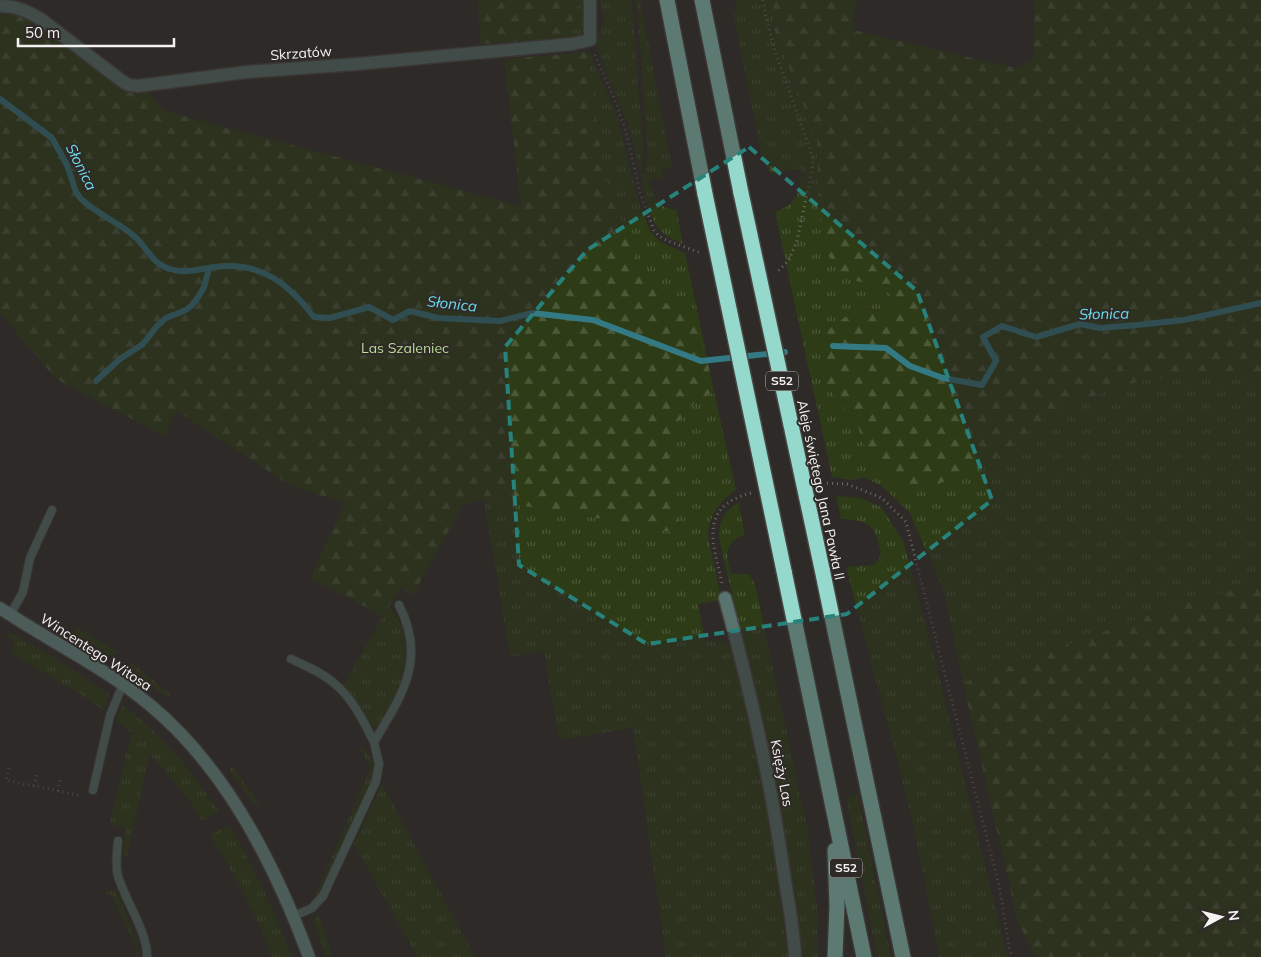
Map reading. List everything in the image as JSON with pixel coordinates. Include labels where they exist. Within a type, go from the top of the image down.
[{"type":"highway","name":"S52","points":[[667,0],[705,194],[864,957]]},
{"type":"highway","name":"Aleje świętego Jana Pawła II","points":[[702,0],[741,193],[903,957]]},
{"type":"highway","points":[[828,779],[836,882],[835,957]]},
{"type":"street","name":"Skrzatów","points":[[0,6],[20,8],[31,13],[122,82],[138,86],[247,72],[572,44],[590,40],[590,0]]},
{"type":"street","name":"Księży Las","points":[[726,598],[770,784],[795,957]]},
{"type":"street","name":"Wincentego Witosa","points":[[5,611],[123,684],[151,706],[192,748],[215,777],[248,825],[270,865],[294,916],[309,957]]},
{"type":"lane","points":[[5,611],[23,592],[30,558],[52,510]]},
{"type":"lane","points":[[374,742],[401,696],[410,670],[411,656],[408,628],[406,618],[399,605]]},
{"type":"lane","points":[[291,658],[329,679],[343,692],[359,713],[374,742],[379,764],[376,781],[328,887],[318,903],[305,912],[294,916]]},
{"type":"lane","points":[[93,790],[110,716],[123,684]]},
{"type":"lane","points":[[118,841],[116,860],[118,873],[143,938],[147,957]]},
{"type":"path","points":[[763,0],[776,54],[813,158],[797,241],[789,260],[774,275]]},
{"type":"path","points":[[821,483],[847,484],[882,498],[906,522],[999,885],[1010,951],[1013,957]]},
{"type":"path","points":[[726,598],[712,540],[714,524],[718,514],[729,502],[742,496],[760,492]]},
{"type":"path","points":[[9,768],[6,780],[86,796],[91,795],[93,790]]},
{"type":"path","points":[[34,786],[37,774]]},
{"type":"path","points":[[58,790],[60,779]]},
{"type":"highlighted area","points":[[749,147],[917,291],[992,500],[847,614],[647,644],[519,565],[505,347],[587,250]]},
{"type":"green space","points":[[478,0],[578,0],[568,38],[480,44]]},
{"type":"green space","points":[[578,0],[584,0],[585,18],[583,31],[580,35],[568,38]]},
{"type":"green space","points":[[600,0],[631,0],[643,139],[642,171],[640,172],[629,127],[598,52],[597,44],[601,27],[605,25]]},
{"type":"green space","points":[[636,0],[640,0],[672,167],[662,169],[664,178],[649,180],[657,200],[665,207],[676,209],[683,244],[667,236],[657,227],[648,205],[640,173],[648,175],[645,173],[647,138]]},
{"type":"green space","points":[[735,0],[774,0],[772,23],[817,142],[819,212],[844,277],[891,290],[890,309],[866,309],[826,384],[858,427],[869,457],[994,460],[1059,407],[1144,380],[1216,374],[1261,374],[1261,583],[1177,605],[963,683],[944,592],[910,513],[882,486],[864,477],[853,480],[832,477],[775,212],[789,205],[797,196],[801,169],[771,173],[764,157],[762,157],[733,13],[738,12]]},
{"type":"green space","points":[[774,0],[856,0],[853,30],[1016,68],[1033,60],[1035,0],[1261,0],[1261,374],[1216,374],[1144,380],[1059,407],[994,460],[936,485],[898,485],[869,457],[858,427],[826,384],[824,334],[840,320],[854,313],[890,309],[891,291],[844,277],[828,255],[819,212],[817,141],[772,23]]},
{"type":"green space","name":"Las Szaleniec","points":[[0,14],[15,15],[35,22],[79,57],[126,90],[147,92],[165,111],[521,206],[504,59],[586,52],[605,179],[635,254],[664,302],[699,319],[714,392],[695,402],[678,422],[669,454],[681,534],[565,512],[483,500],[464,504],[413,595],[400,588],[383,617],[346,596],[310,579],[345,503],[291,486],[177,411],[164,436],[56,379],[0,313]]},
{"type":"green space","points":[[586,52],[591,56],[618,118],[636,193],[650,231],[660,242],[685,253],[699,319],[664,302],[635,254],[605,179]]},
{"type":"green space","points":[[714,392],[736,490],[719,505],[712,517],[708,530],[720,600],[698,604],[705,640],[723,641],[733,647],[765,786],[788,957],[666,957],[633,728],[559,740],[544,651],[510,657],[484,500],[565,512],[681,534],[669,454],[678,422],[695,402]]},
{"type":"green space","points":[[836,496],[861,498],[881,507],[903,541],[934,655],[1005,948],[1009,957],[939,957],[905,791],[846,567],[875,565],[881,555],[879,545],[874,531],[866,523],[841,519]]},
{"type":"green space","points":[[738,502],[745,535],[738,538],[730,546],[727,556],[728,562],[731,574],[749,574],[755,585],[808,831],[817,908],[818,957],[800,957],[769,750],[720,543],[719,530],[722,520],[728,510]]},
{"type":"green space","points":[[1261,583],[1261,957],[1036,957],[1018,923],[963,683],[1177,605]]},
{"type":"green space","points":[[389,606],[402,625],[407,660],[404,678],[396,696],[377,727],[373,728],[343,685]]},
{"type":"green space","points":[[78,628],[119,653],[112,657],[74,633]]},
{"type":"green space","points":[[11,633],[50,655],[109,694],[104,711],[88,699],[11,653],[14,641],[6,636]]},
{"type":"green space","points":[[129,661],[171,695],[165,696],[129,667]]},
{"type":"green space","points":[[122,705],[163,740],[198,781],[219,811],[202,821],[189,800],[150,754],[127,856],[123,856],[126,829],[110,824],[131,733],[116,721]]},
{"type":"green space","points":[[364,748],[373,763],[373,775],[344,842],[316,898],[313,899],[371,768],[359,749]]},
{"type":"green space","points":[[232,766],[260,805],[253,803],[230,771]]},
{"type":"green space","points":[[382,784],[475,957],[417,957],[354,844]]},
{"type":"green space","points":[[858,795],[891,957],[877,957],[846,798]]},
{"type":"green space","points":[[229,825],[264,890],[292,957],[271,957],[252,910],[210,835]]},
{"type":"green space","points":[[116,891],[137,940],[139,957],[135,957],[136,947],[112,895],[100,893]]},
{"type":"green space","points":[[319,914],[332,955],[326,956],[313,921]]},
{"type":"waterway","name":"Słonica","points":[[0,99],[52,138],[67,165],[76,192],[81,199],[139,240],[154,259],[164,267],[181,271],[192,271],[231,266],[259,271],[272,277],[294,294],[314,317],[330,318],[369,307],[393,320],[410,311],[438,318],[500,321],[532,313],[593,320],[701,361],[785,352]]},
{"type":"waterway","points":[[96,381],[120,359],[143,344],[166,318],[191,306],[204,287],[209,268]]},
{"type":"waterway","name":"Słonica","points":[[833,346],[886,348],[910,366],[943,378],[982,385],[996,361],[983,337],[1002,326],[1036,337],[1080,324],[1100,328],[1184,320],[1261,303]]}]
